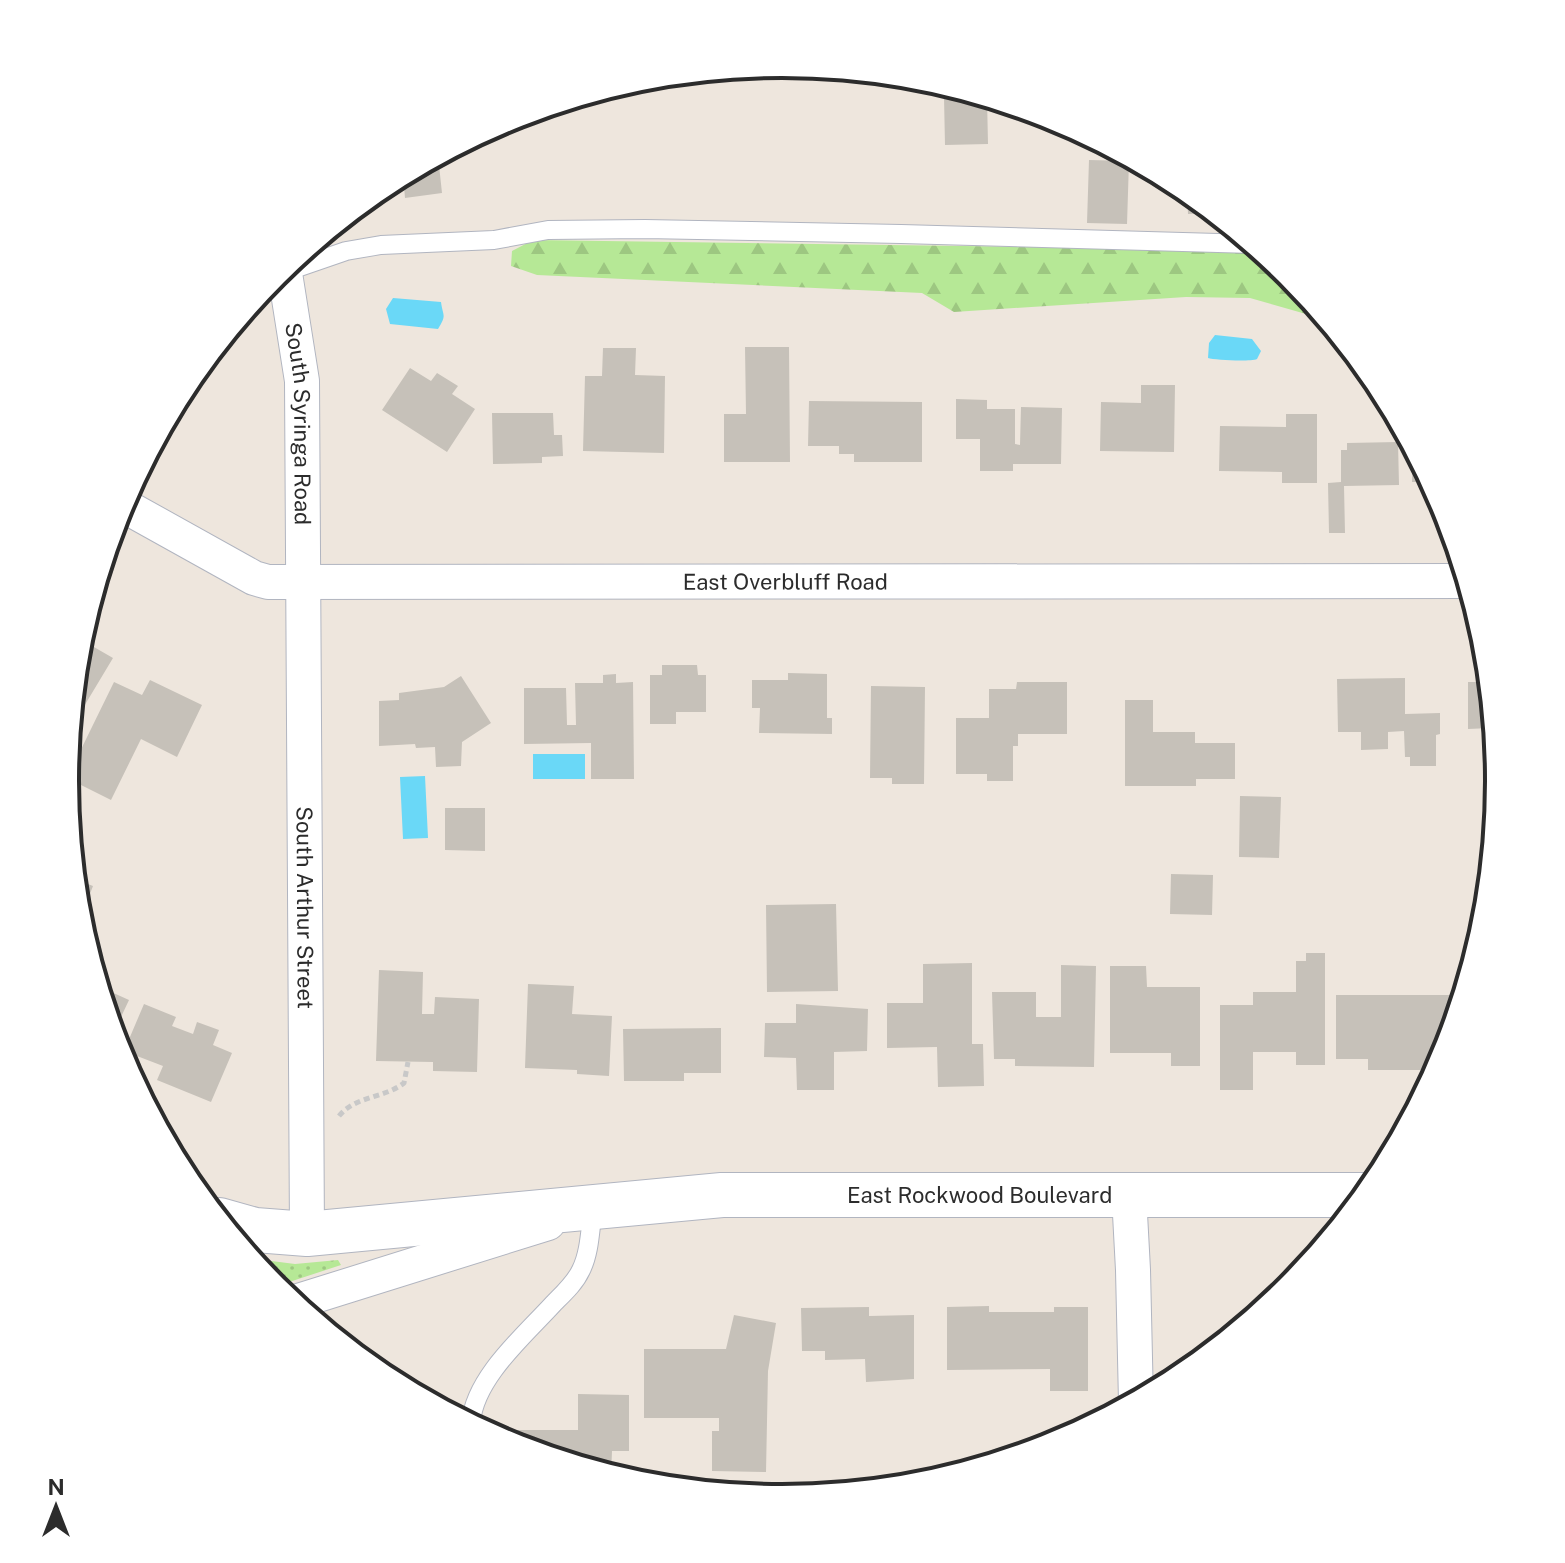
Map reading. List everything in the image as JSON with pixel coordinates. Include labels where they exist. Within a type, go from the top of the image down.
[{"type":"street","name":"South Syringa Road","points":[[286,283],[302,381],[302,582]]},
{"type":"street","name":"East Overbluff Road","points":[[133,511],[254,578],[268,582],[1457,581]]},
{"type":"street","name":"South Arthur Street","points":[[302,582],[307,1234]]},
{"type":"street","name":"East Rockwood Boulevard","points":[[237,1225],[255,1230],[307,1234],[722,1195],[1351,1195]]},
{"type":"street","points":[[1129,1195],[1136,1390]]},
{"type":"street","name":"East Rockwood Boulevard","points":[[306,1299],[593,1209]]},
{"type":"lane","points":[[309,262],[381,245],[494,240],[548,230],[773,231],[1235,244]]},
{"type":"lane","points":[[472,1412],[496,1366],[572,1284],[582,1269],[593,1209]]},
{"type":"path","points":[[335,1122],[343,1111],[366,1098],[395,1090],[404,1083],[408,1062]]},
{"type":"green space","points":[[533,240],[1242,250],[1308,315],[1250,298],[1186,297],[954,312],[922,293],[537,275],[511,266],[512,251]]},
{"type":"green space","points":[[268,1260],[295,1264],[338,1260],[341,1265],[289,1282]]},
{"type":"water","points":[[393,298],[441,302],[443,318],[438,329],[390,324],[386,309]]},
{"type":"water","points":[[1215,335],[1252,339],[1261,351],[1253,360],[1208,358],[1209,343]]},
{"type":"water","points":[[533,754],[585,754],[585,779],[533,779]]},
{"type":"water","points":[[425,776],[428,838],[403,839],[400,777]]},
{"type":"building","points":[[944,97],[987,109],[988,144],[945,145]]},
{"type":"building","points":[[1089,160],[1112,161],[1129,169],[1127,224],[1087,223]]},
{"type":"building","points":[[439,168],[442,193],[405,198],[404,189]]},
{"type":"building","points":[[745,347],[789,347],[790,462],[724,462],[724,414],[746,414]]},
{"type":"building","points":[[603,348],[636,348],[635,375],[665,376],[664,453],[583,451],[585,376],[602,376]]},
{"type":"building","points":[[410,368],[431,381],[437,373],[458,386],[452,394],[475,409],[447,452],[382,410]]},
{"type":"building","points":[[1141,385],[1175,385],[1174,452],[1100,451],[1101,402],[1141,403]]},
{"type":"building","points":[[956,399],[987,400],[987,409],[1015,409],[1015,444],[1020,445],[1021,407],[1062,408],[1061,464],[1013,464],[1013,471],[980,471],[980,439],[956,439]]},
{"type":"building","points":[[809,401],[922,402],[922,462],[854,462],[854,454],[839,454],[839,446],[808,446]]},
{"type":"building","points":[[492,413],[553,413],[554,435],[562,435],[563,456],[542,457],[542,463],[493,464]]},
{"type":"building","points":[[1286,414],[1317,414],[1317,483],[1282,483],[1282,472],[1219,471],[1220,426],[1286,427]]},
{"type":"building","points":[[1398,442],[1399,485],[1344,486],[1345,533],[1329,533],[1328,483],[1341,482],[1341,450],[1347,450],[1347,443]]},
{"type":"building","points":[[1412,469],[1418,482],[1412,482]]},
{"type":"building","points":[[93,646],[113,658],[83,707]]},
{"type":"building","points":[[662,665],[697,665],[698,675],[706,675],[706,712],[676,712],[676,724],[650,724],[650,675],[662,675]]},
{"type":"building","points":[[788,673],[827,674],[827,718],[832,718],[832,734],[759,733],[760,708],[752,708],[752,680],[788,680]]},
{"type":"building","points":[[616,674],[616,683],[633,682],[634,779],[591,779],[591,743],[524,744],[524,688],[566,688],[567,725],[576,725],[575,683],[603,683],[603,675]]},
{"type":"building","points":[[461,676],[491,723],[462,742],[461,766],[436,767],[435,747],[416,748],[415,744],[379,746],[379,701],[399,700],[399,693],[444,687]]},
{"type":"building","points":[[1405,678],[1405,714],[1440,713],[1436,766],[1410,766],[1410,757],[1405,757],[1404,731],[1388,732],[1388,749],[1361,750],[1361,732],[1338,732],[1337,679]]},
{"type":"building","points":[[150,680],[202,705],[177,757],[141,739],[111,800],[79,784],[80,751],[114,682],[142,695]]},
{"type":"building","points":[[1017,682],[1067,682],[1067,734],[1018,734],[1018,746],[1013,746],[1013,781],[987,781],[987,774],[956,774],[956,718],[989,718],[989,689],[1016,689]]},
{"type":"building","points":[[1468,682],[1479,682],[1483,728],[1468,729]]},
{"type":"building","points":[[871,686],[925,687],[924,784],[892,784],[892,778],[870,778]]},
{"type":"building","points":[[1125,700],[1153,700],[1153,732],[1195,732],[1195,743],[1235,743],[1235,779],[1196,779],[1196,786],[1125,786]]},
{"type":"building","points":[[1240,796],[1281,797],[1279,858],[1239,857]]},
{"type":"building","points":[[445,808],[485,808],[485,851],[445,850]]},
{"type":"building","points":[[1171,874],[1213,875],[1212,915],[1170,914]]},
{"type":"building","points":[[836,904],[838,991],[767,992],[766,905]]},
{"type":"building","points":[[1306,953],[1325,953],[1325,1065],[1296,1065],[1296,1052],[1253,1052],[1253,1090],[1220,1090],[1220,1005],[1253,1005],[1253,992],[1296,992],[1296,961],[1306,961]]},
{"type":"building","points":[[972,963],[972,1044],[983,1044],[984,1086],[938,1087],[937,1047],[887,1048],[887,1003],[923,1003],[923,964]]},
{"type":"building","points":[[1061,965],[1096,966],[1094,1067],[1015,1066],[1015,1059],[994,1059],[992,992],[1036,992],[1036,1017],[1061,1017]]},
{"type":"building","points":[[1110,966],[1146,966],[1147,987],[1200,987],[1200,1066],[1171,1066],[1171,1053],[1110,1053]]},
{"type":"building","points":[[379,970],[423,972],[422,1014],[434,1014],[435,997],[479,999],[477,1072],[433,1071],[433,1062],[376,1061]]},
{"type":"building","points":[[528,984],[574,986],[572,1014],[612,1016],[609,1076],[577,1074],[577,1070],[525,1068]]},
{"type":"building","points":[[111,992],[129,1000],[120,1019]]},
{"type":"building","points":[[1336,995],[1453,995],[1423,1070],[1368,1070],[1368,1059],[1336,1059]]},
{"type":"building","points":[[144,1004],[176,1017],[172,1026],[193,1034],[197,1022],[219,1030],[213,1045],[232,1053],[211,1102],[157,1080],[163,1066],[135,1055],[129,1040]]},
{"type":"building","points":[[796,1004],[868,1009],[867,1051],[834,1052],[834,1090],[797,1090],[796,1058],[764,1057],[765,1023],[796,1023]]},
{"type":"building","points":[[721,1028],[721,1073],[684,1073],[684,1081],[624,1081],[623,1029]]},
{"type":"building","points":[[989,1306],[989,1312],[1054,1312],[1054,1307],[1088,1307],[1088,1391],[1050,1391],[1050,1369],[947,1370],[947,1307]]},
{"type":"building","points":[[869,1307],[869,1316],[914,1315],[914,1379],[866,1382],[865,1359],[825,1360],[825,1351],[802,1351],[801,1308]]},
{"type":"building","points":[[734,1315],[776,1323],[768,1371],[766,1472],[712,1471],[712,1431],[719,1431],[719,1418],[644,1418],[644,1349],[726,1349]]},
{"type":"building","points":[[578,1394],[629,1395],[629,1451],[612,1451],[611,1464],[556,1448],[511,1430],[578,1430]]}]
